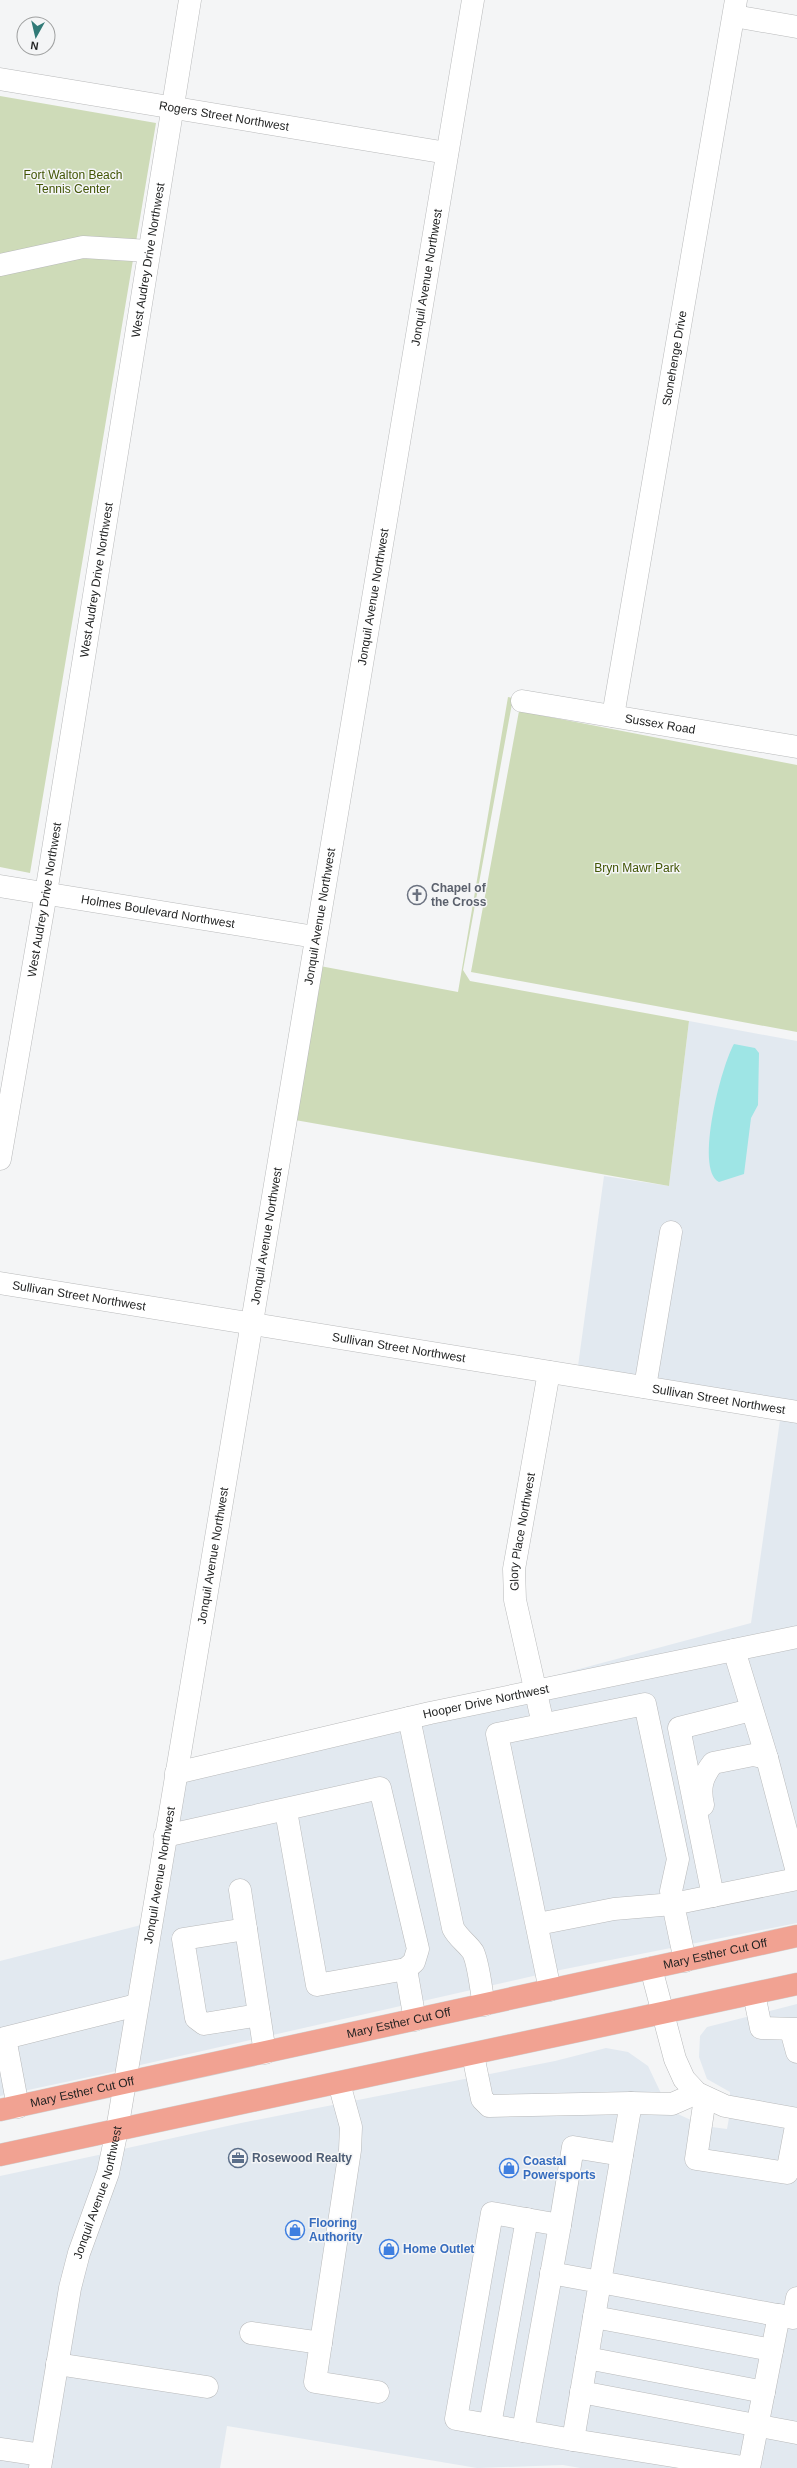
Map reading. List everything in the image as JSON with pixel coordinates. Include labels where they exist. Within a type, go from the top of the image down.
[{"type":"main road","name":"Mary Esther Cut Off","points":[[9,2108],[797,1936]]},
{"type":"main road","points":[[0,2155],[473,2055],[797,1984]]},
{"type":"street","name":"West Audrey Drive Northwest","points":[[0,1159],[46,893],[148,252],[190,0]]},
{"type":"street","name":"Jonquil Avenue Northwest","points":[[41,2461],[70,2288],[79,2253],[108,2173],[117,2130],[148,1936],[473,0]]},
{"type":"street","points":[[735,8],[797,27]]},
{"type":"street","name":"Stonehenge Drive","points":[[612,716],[735,8]]},
{"type":"street","name":"Rogers Street Northwest","points":[[0,79],[447,153]]},
{"type":"street","points":[[0,265],[83,247],[148,252]]},
{"type":"street","name":"Sussex Road","points":[[522,701],[797,747]]},
{"type":"street","name":"Holmes Boulevard Northwest","points":[[0,886],[315,937]]},
{"type":"street","points":[[644,1387],[671,1232]]},
{"type":"street","name":"Sullivan Street Northwest","points":[[0,1283],[797,1412]]},
{"type":"street","name":"Glory Place Northwest","points":[[543,1724],[515,1600],[514,1569],[549,1372]]},
{"type":"street","name":"Hooper Drive Northwest","points":[[176,1773],[409,1718],[797,1637]]},
{"type":"street","points":[[734,1650],[751,1710],[767,1758],[797,1872]]},
{"type":"street","points":[[594,1679],[601,1713]]},
{"type":"street","points":[[550,1990],[538,1924],[497,1734],[543,1724],[646,1704],[678,1860],[671,1891],[685,1961]]},
{"type":"street","points":[[712,1892],[679,1728],[751,1710]]},
{"type":"street","points":[[409,1718],[453,1928],[457,1936],[468,1945],[474,1954],[484,2005]]},
{"type":"street","points":[[712,1892],[718,1871],[700,1791],[704,1775],[713,1763],[753,1755],[767,1758]]},
{"type":"street","points":[[165,1836],[286,1811],[380,1788],[418,1949],[414,1962],[406,1969],[317,1985],[286,1811]]},
{"type":"street","points":[[538,1924],[614,1909],[673,1904],[712,1892],[797,1879]]},
{"type":"street","points":[[240,1890],[265,2053]]},
{"type":"street","points":[[148,1936],[183,1939],[246,1929]]},
{"type":"street","points":[[183,1939],[196,2018],[199,2022],[204,2024],[259,2016]]},
{"type":"street","points":[[651,1968],[675,2059],[684,2079],[701,2095],[725,2106],[797,2120],[787,2173],[696,2159],[701,2095]]},
{"type":"street","points":[[406,1969],[416,2020]]},
{"type":"street","points":[[754,1994],[761,2028],[794,2029],[797,2052]]},
{"type":"street","points":[[9,2108],[5,2038],[137,2005]]},
{"type":"street","points":[[473,2055],[482,2099],[488,2106],[631,2103],[672,2104],[701,2095]]},
{"type":"street","points":[[339,2083],[351,2127],[350,2150],[315,2382],[378,2392]]},
{"type":"street","points":[[573,2440],[631,2103]]},
{"type":"street","points":[[523,2431],[573,2147],[622,2155]]},
{"type":"street","points":[[551,2273],[792,2312],[772,2350],[749,2468],[573,2440],[456,2419],[492,2213],[560,2225]]},
{"type":"street","points":[[490,2425],[527,2219]]},
{"type":"street","points":[[594,2317],[772,2350]]},
{"type":"street","points":[[251,2333],[321,2343]]},
{"type":"street","points":[[587,2358],[764,2392]]},
{"type":"street","points":[[57,2364],[206,2387]]},
{"type":"street","points":[[581,2392],[797,2433]]},
{"type":"street","points":[[0,2448],[41,2461]]},
{"type":"shaded area","points":[[689,1021],[797,1041],[797,1401],[578,1366],[604,1176],[669,1186]]},
{"type":"shaded area","points":[[780,1420],[797,1423],[797,1626],[542,1679],[751,1623]]},
{"type":"shaded area","points":[[797,1647],[797,1923],[555,1971],[136,2066],[184,1782],[432,1724]]},
{"type":"shaded area","points":[[141,1925],[117,2071],[0,2096],[0,1961]]},
{"type":"shaded area","points":[[797,2004],[797,2108],[730,2096],[730,2092],[707,2079],[699,2057],[700,2036],[707,2027]]},
{"type":"shaded area","points":[[606,2048],[628,2052],[648,2066],[669,2110],[704,2126],[727,2129],[729,2118],[797,2130],[797,2468],[580,2468],[563,2465],[477,2468],[227,2426],[220,2468],[50,2468],[79,2290],[123,2149],[241,2123],[555,2061]]},
{"type":"shaded area","points":[[103,2154],[30,2468],[0,2468],[0,2176]]},
{"type":"green space","name":"Fort Walton Beach Tennis Center","points":[[0,96],[156,123],[30,873],[0,867]]},
{"type":"green space","points":[[508,697],[513,698],[463,970],[470,981],[689,1021],[669,1186],[295,1120],[320,966],[458,992]]},
{"type":"green space","name":"Bryn Mawr Park","points":[[519,711],[797,765],[797,1032],[471,972]]},
{"type":"water","points":[[734,1044],[755,1048],[759,1053],[758,1105],[751,1118],[744,1174],[719,1182],[712,1173],[709,1158],[710,1138],[717,1093],[723,1072]]},
{"type":"place","name":"Chapel of the Cross","points":[[417,895]]},
{"type":"place","name":"Rosewood Realty","points":[[238,2158]]},
{"type":"place","name":"Coastal Powersports","points":[[509,2168]]},
{"type":"place","name":"Flooring Authority","points":[[295,2230]]},
{"type":"place","name":"Home Outlet","points":[[389,2249]]}]
